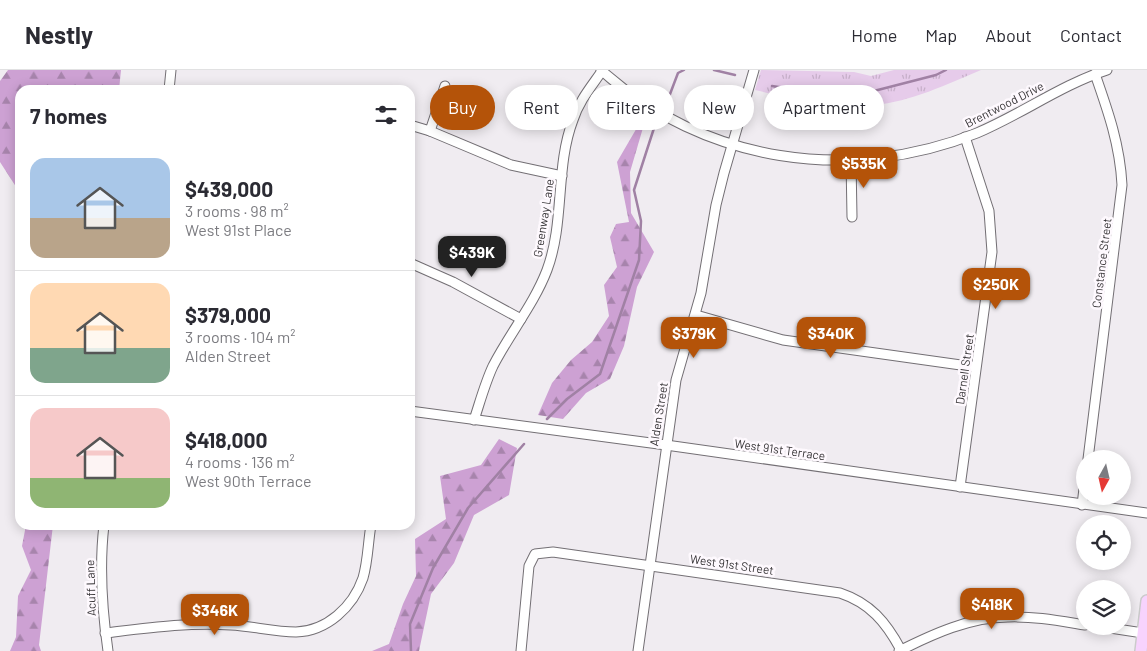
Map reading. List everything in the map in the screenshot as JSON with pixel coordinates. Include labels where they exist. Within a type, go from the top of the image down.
[{"type":"main road","points":[[1141,651],[1147,601]]},
{"type":"street","points":[[170,85],[171,70]]},
{"type":"street","name":"Brentwood Drive","points":[[602,70],[650,108],[676,123],[732,145],[794,158],[851,160],[911,154],[965,137],[1012,116],[1073,82],[1107,70]]},
{"type":"street","name":"Greenway Lane","points":[[474,420],[486,382],[540,287],[550,262],[566,144],[572,120],[581,101],[602,70]]},
{"type":"street","name":"Alden Street","points":[[638,651],[676,380],[705,278],[716,205],[754,70]]},
{"type":"street","name":"Constance Street","points":[[1089,450],[1122,185],[1120,158],[1115,132],[1095,74]]},
{"type":"street","points":[[415,126],[512,165],[562,176]]},
{"type":"street","name":"Darnell Street","points":[[960,487],[975,367],[990,272],[991,233],[984,193],[965,137]]},
{"type":"street","points":[[851,160],[852,218]]},
{"type":"street","points":[[415,265],[453,282],[521,320]]},
{"type":"street","points":[[696,315],[783,340],[975,367]]},
{"type":"street","name":"West 91st Terrace","points":[[415,412],[666,445],[1076,504]]},
{"type":"street","name":"West 91st Terrace","points":[[1082,505],[1147,514]]},
{"type":"street","name":"Acuff Lane","points":[[104,530],[101,576],[108,651]]},
{"type":"street","points":[[105,633],[192,624],[232,625],[297,632],[319,626],[341,613],[358,590],[364,576],[369,530]]},
{"type":"street","name":"West 91st Street","points":[[521,651],[529,566],[535,554],[553,552],[840,593],[864,604],[879,615],[890,628],[900,650]]},
{"type":"street","points":[[900,650],[962,624],[988,618],[1030,617],[1076,624]]},
{"type":"street","points":[[1131,630],[1143,632]]},
{"type":"green space","points":[[8,70],[121,70],[120,85],[15,85],[15,185],[0,162],[0,81]]},
{"type":"green space","points":[[761,70],[854,72],[871,76],[894,70],[981,70],[915,96],[884,104],[884,85],[764,85],[764,92],[755,90]]},
{"type":"green space","points":[[636,130],[642,130],[630,172],[631,213],[654,252],[637,287],[624,346],[610,379],[586,393],[563,419],[538,415],[552,383],[571,360],[592,342],[609,316],[604,285],[617,267],[610,237],[616,224],[629,222],[617,162]]},
{"type":"green space","points":[[499,439],[517,448],[509,495],[474,515],[454,563],[431,594],[419,651],[372,651],[389,644],[403,604],[416,576],[415,539],[446,519],[440,476],[481,465]]},
{"type":"green space","points":[[25,530],[52,530],[39,645],[41,651],[10,651],[16,637],[18,596],[31,570],[22,546]]},
{"type":"waterway","points":[[673,85],[678,73],[684,70]]},
{"type":"waterway","points":[[714,70],[735,75]]},
{"type":"waterway","points":[[884,88],[936,75],[946,70]]},
{"type":"waterway","points":[[547,419],[567,399],[600,374],[639,260],[641,221],[634,190],[653,130]]},
{"type":"waterway","points":[[411,651],[410,624],[433,568],[468,508],[524,444]]}]
